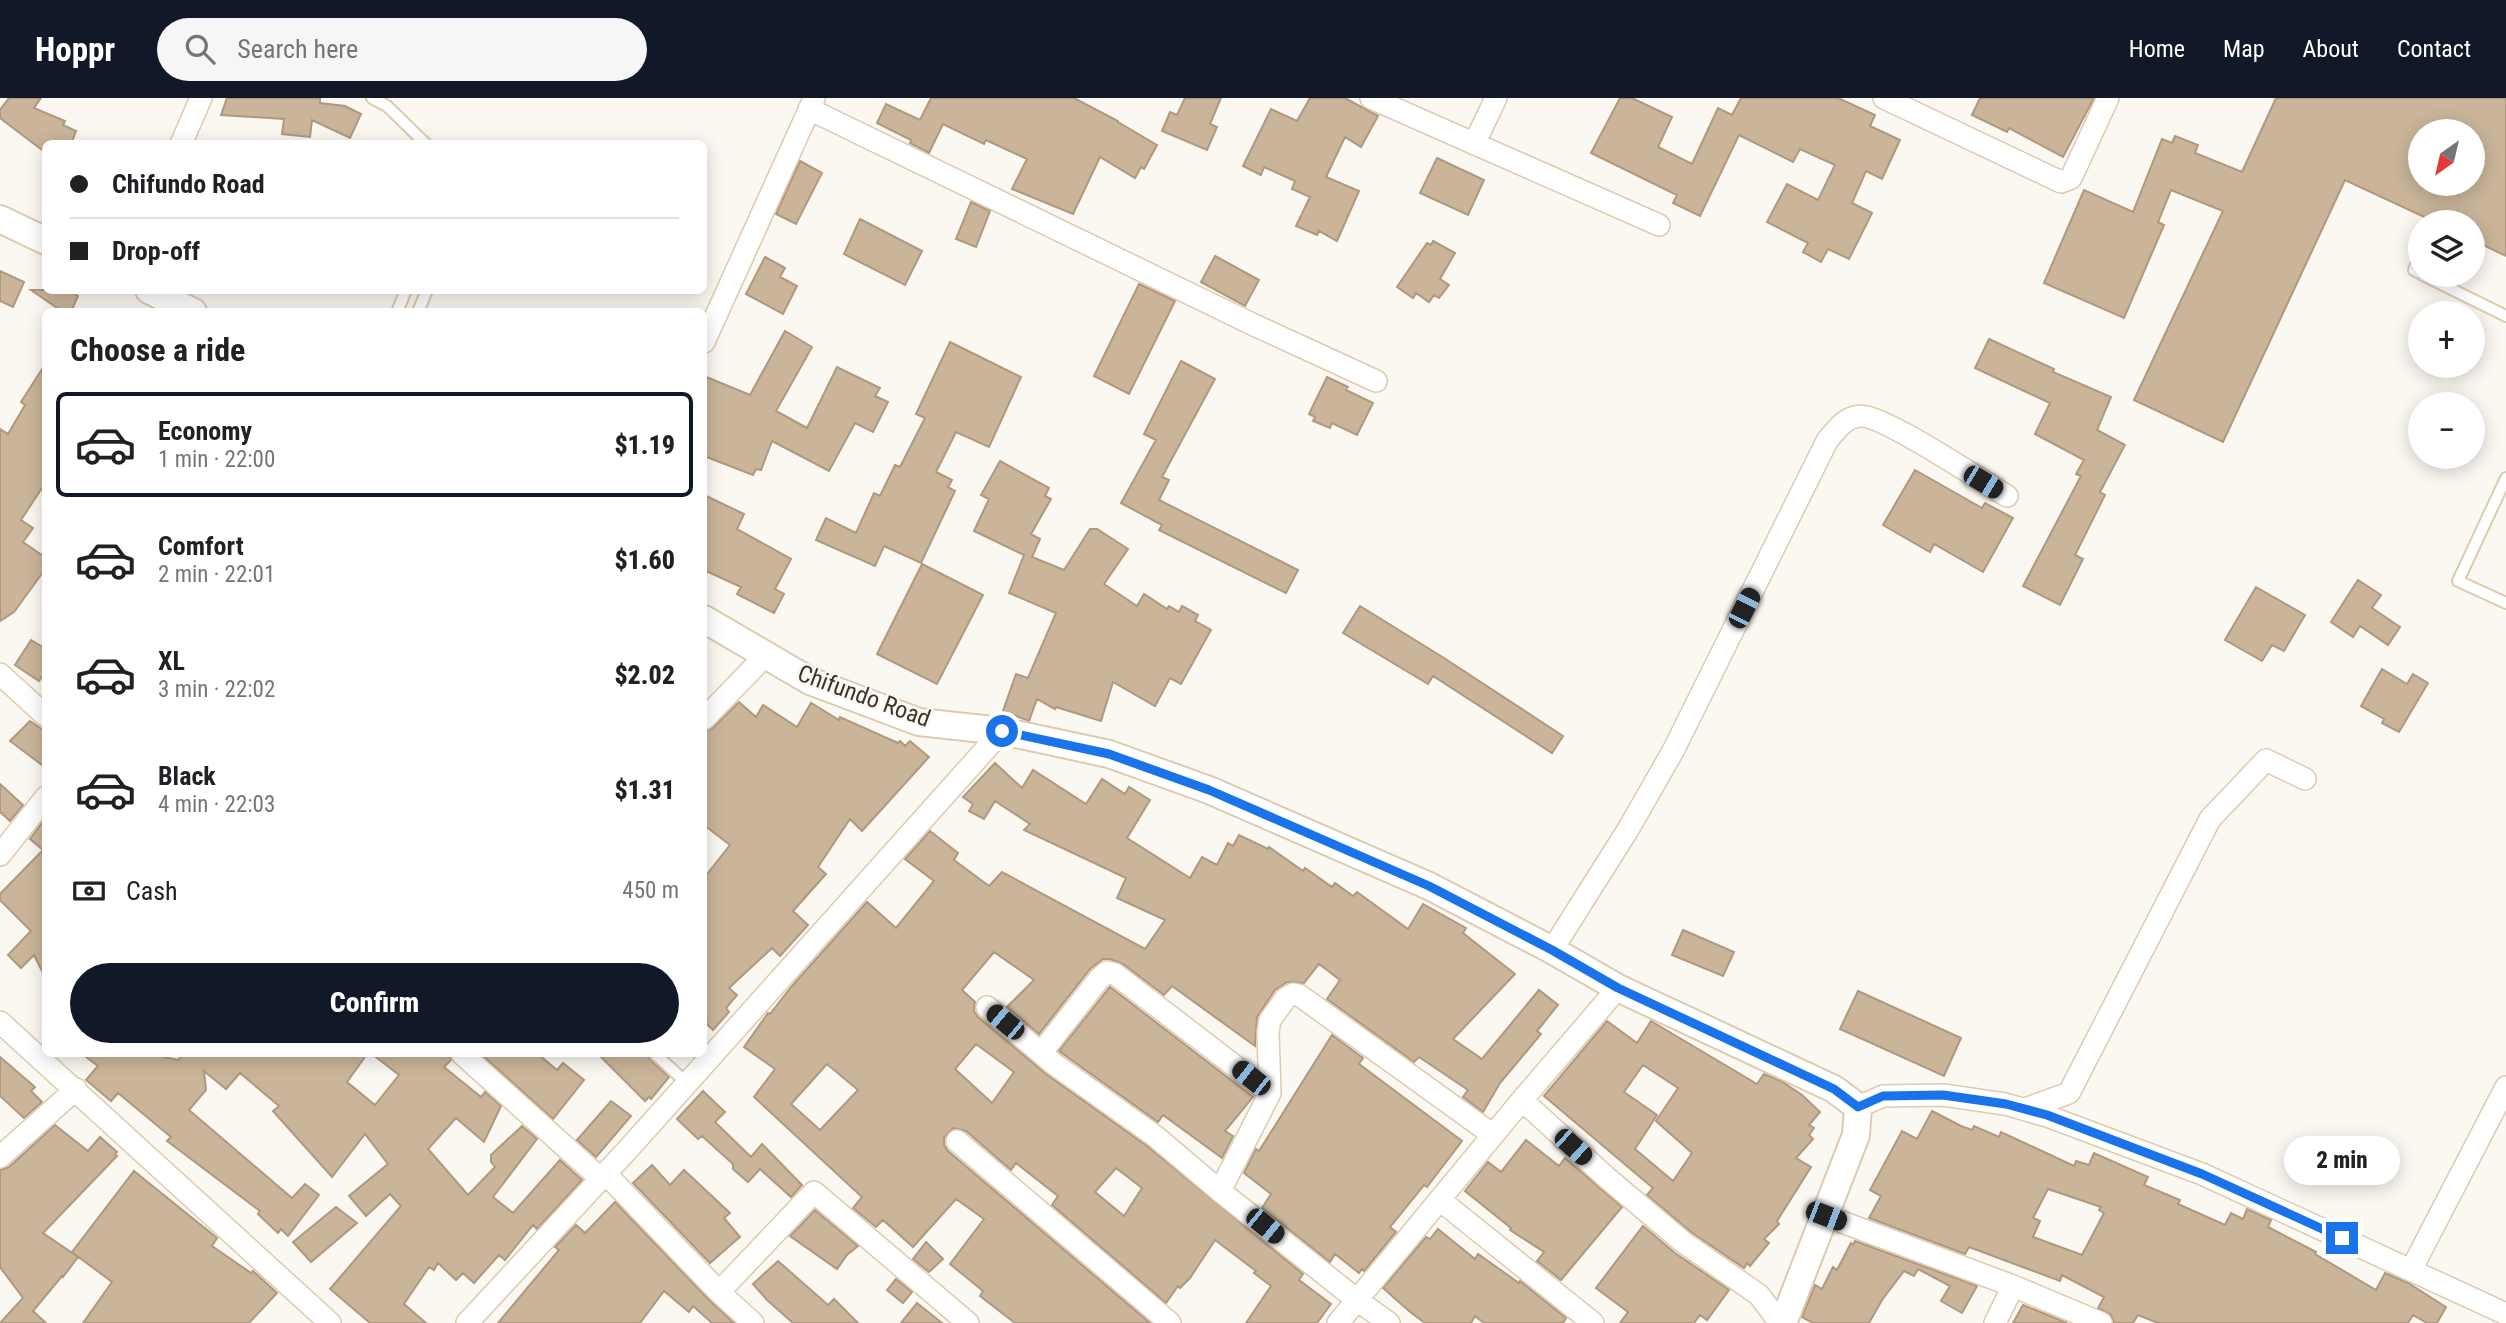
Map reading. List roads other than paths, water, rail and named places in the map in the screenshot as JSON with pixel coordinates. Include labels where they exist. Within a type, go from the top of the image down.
[{"type":"street","points":[[183,140],[201,98]]},
{"type":"street","points":[[1371,98],[1659,225]]},
{"type":"street","points":[[1474,144],[1496,98]]},
{"type":"street","points":[[1884,98],[2061,182],[2071,178],[2108,98]]},
{"type":"street","points":[[707,335],[812,104],[1252,324],[1376,381]]},
{"type":"street","points":[[0,219],[42,239]]},
{"type":"street","points":[[157,294],[184,308]]},
{"type":"street","points":[[1552,950],[1629,828],[1673,751],[1827,441],[1844,421],[1862,415],[1890,425],[2007,496]]},
{"type":"street","name":"Chifundo Road","points":[[707,621],[810,681],[919,722],[1002,731],[1109,754],[1209,790],[1429,886],[1618,988],[1834,1089],[1858,1107]]},
{"type":"street","points":[[707,716],[765,656]]},
{"type":"street","points":[[0,674],[42,712]]},
{"type":"street","points":[[467,1323],[603,1176],[1002,731]]},
{"type":"street","points":[[2025,1109],[2069,1093],[2210,820],[2266,760],[2305,779]]},
{"type":"street","points":[[0,855],[42,802]]},
{"type":"street","points":[[1041,1053],[1107,972],[1115,974],[1270,1093]]},
{"type":"street","points":[[1338,1323],[1618,988]]},
{"type":"street","points":[[1220,1191],[1270,1093],[1270,1020],[1286,998],[1293,994],[1299,995],[1493,1135]]},
{"type":"street","points":[[987,1007],[1080,1084],[1156,1136],[1220,1191],[1389,1323]]},
{"type":"street","points":[[0,1022],[330,1323]]},
{"type":"street","points":[[465,1057],[603,1176],[752,1323]]},
{"type":"street","points":[[2411,1270],[2506,1087]]},
{"type":"street","points":[[0,1157],[76,1089]]},
{"type":"street","points":[[1522,1100],[1606,1177],[1683,1242],[1759,1296],[1782,1323],[1856,1135],[1858,1107],[1883,1096],[1943,1095],[2006,1104],[2110,1138],[2202,1174],[2506,1314]]},
{"type":"street","points":[[957,1140],[1170,1323]]},
{"type":"street","points":[[719,1292],[814,1192],[968,1323]]},
{"type":"street","points":[[1440,1200],[1593,1323]]},
{"type":"street","points":[[1826,1216],[2012,1286],[2101,1323]]},
{"type":"street","points":[[1995,1323],[2012,1286]]},
{"type":"lane","points":[[372,98],[387,106],[422,140]]},
{"type":"lane","points":[[2448,287],[2506,316]]},
{"type":"lane","points":[[2506,478],[2458,581],[2506,603]]},
{"type":"lane","points":[[659,1057],[687,1083]]}]
